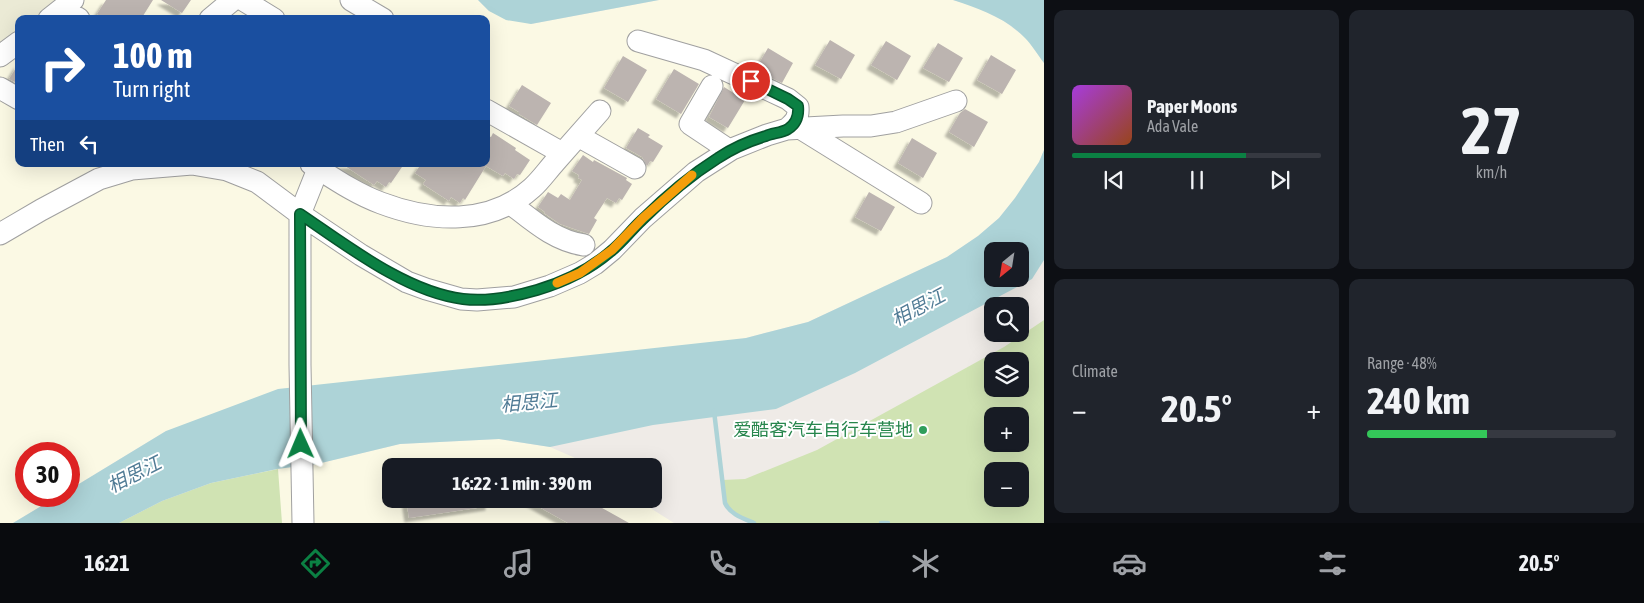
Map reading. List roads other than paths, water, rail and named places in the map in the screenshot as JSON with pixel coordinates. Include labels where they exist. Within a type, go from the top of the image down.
[{"type":"street","points":[[215,15],[233,0]]},
{"type":"street","points":[[243,0],[267,15]]},
{"type":"street","points":[[351,0],[376,15]]},
{"type":"street","points":[[638,41],[704,60],[788,99],[798,106],[794,129]]},
{"type":"street","points":[[0,56],[15,45]]},
{"type":"street","points":[[712,86],[690,124],[729,150]]},
{"type":"street","points":[[0,88],[15,97]]},
{"type":"street","points":[[210,167],[227,170],[257,182],[361,255],[407,282],[461,299],[477,300],[514,297],[550,286],[595,264],[612,250],[643,218],[696,172],[729,150],[767,135],[794,129],[871,126],[896,122],[956,101]]},
{"type":"street","points":[[319,167],[362,194],[380,202],[422,215],[464,218],[511,204],[532,188],[600,111]]},
{"type":"street","points":[[490,112],[562,154]]},
{"type":"street","points":[[794,129],[921,203]]},
{"type":"street","points":[[578,136],[635,168]]},
{"type":"street","points":[[0,234],[104,170],[156,167]]},
{"type":"street","points":[[303,523],[300,214],[315,167]]},
{"type":"street","points":[[511,204],[555,236],[584,245]]},
{"type":"water","points":[[478,0],[659,0],[531,24],[506,20],[489,11]]},
{"type":"water","points":[[953,0],[1044,0],[1044,63],[1028,41],[1009,25],[982,10]]},
{"type":"water","name":"相思江","points":[[1044,150],[1044,260],[1032,279],[1029,281],[1029,242],[984,242],[984,288],[1015,288],[998,297],[984,297],[984,304],[855,373],[776,409],[653,425],[550,447],[499,439],[400,444],[317,464],[277,469],[211,483],[162,501],[119,523],[13,523],[40,507],[80,507],[80,483],[166,431],[278,389],[746,338],[808,322],[947,257],[978,236],[999,218],[1039,162]]},
{"type":"waterway","points":[[714,411],[725,503],[733,513],[754,523]]},
{"type":"waterway","points":[[881,523],[888,523]]},
{"type":"place","name":"爱酷客汽车自行车营地","points":[[923,430]]}]
